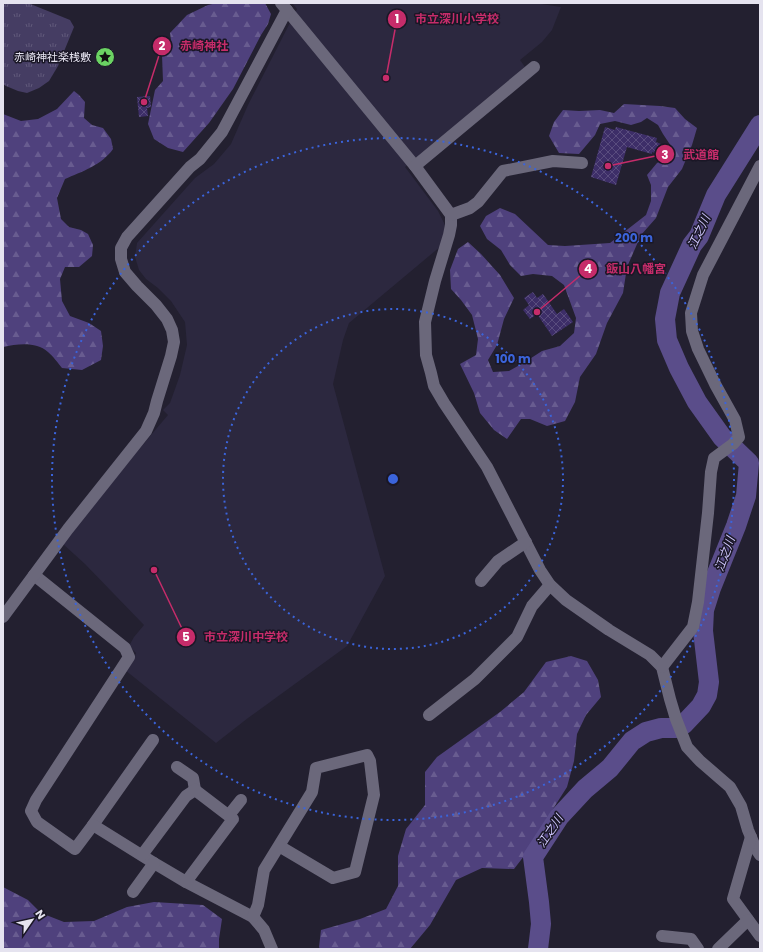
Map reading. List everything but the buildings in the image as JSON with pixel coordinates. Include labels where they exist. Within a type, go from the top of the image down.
[{"type":"street","points":[[3,617],[68,529],[146,431],[154,413],[172,356],[174,342],[172,330],[167,318],[125,272],[121,259],[121,248],[127,237],[190,167],[200,159],[222,132],[284,7],[415,166],[451,215],[449,235],[435,281],[425,322],[426,355],[434,386],[487,467],[540,570],[550,585],[566,600],[609,630],[650,655],[662,667],[676,719],[687,746],[700,761],[730,787],[741,806],[751,837],[760,855]]},
{"type":"street","points":[[415,166],[534,67]]},
{"type":"street","points":[[451,215],[470,208],[478,202],[503,171],[553,161],[582,163]]},
{"type":"street","points":[[662,667],[693,627],[698,602],[711,472],[714,458],[733,444],[739,437],[735,420],[698,349],[692,331],[691,313],[703,275],[760,166]]},
{"type":"street","points":[[481,581],[498,561],[526,542]]},
{"type":"street","points":[[34,574],[125,648],[129,657],[36,800],[31,811],[37,822],[75,849],[153,740]]},
{"type":"street","points":[[428,715],[475,679],[517,637],[532,606],[550,585]]},
{"type":"street","points":[[253,917],[258,905],[264,870],[312,792],[316,768],[367,755],[370,761],[374,795],[355,872],[333,878],[279,846]]},
{"type":"street","points":[[177,767],[192,778],[195,790],[233,819],[186,882]]},
{"type":"street","points":[[142,856],[186,796],[195,790]]},
{"type":"street","points":[[229,815],[241,800]]},
{"type":"street","points":[[93,825],[186,882],[253,917],[264,930],[272,949]]},
{"type":"street","points":[[751,837],[732,899],[760,936]]},
{"type":"street","points":[[133,892],[154,863]]},
{"type":"street","points":[[718,949],[748,920]]},
{"type":"street","points":[[662,936],[691,938],[698,949]]},
{"type":"shaded area","points":[[292,3],[535,3],[561,7],[552,30],[542,42],[520,60],[525,67],[405,167],[438,211],[445,225],[441,246],[349,323],[343,340],[333,384],[385,576],[347,646],[216,743],[125,670],[136,653],[129,646],[144,625],[85,564],[63,544],[118,474],[168,415],[163,410],[170,403],[180,375],[187,345],[185,322],[171,301],[146,279],[139,270],[135,257],[137,243],[195,178],[214,164],[231,144],[248,105],[297,9]]},
{"type":"green space","points":[[5,3],[28,3],[70,20],[74,27],[58,66],[49,81],[39,88],[27,93],[18,91],[3,84],[3,7]]},
{"type":"green space","points":[[217,3],[265,3],[271,14],[268,24],[233,89],[209,123],[183,152],[168,148],[154,139],[148,124],[155,90],[163,81],[162,55],[172,47],[170,33],[187,15],[208,5]]},
{"type":"green space","points":[[74,91],[85,102],[84,118],[92,125],[103,128],[111,139],[113,149],[97,164],[65,179],[57,198],[61,219],[69,227],[81,230],[88,234],[93,245],[92,256],[79,267],[65,267],[60,279],[62,301],[70,316],[89,323],[101,331],[103,346],[101,360],[82,370],[62,368],[50,354],[38,346],[20,344],[3,347],[3,114],[21,121],[38,119],[57,109]]},
{"type":"green space","points":[[624,104],[675,108],[685,119],[697,128],[692,145],[682,169],[668,187],[656,218],[641,235],[627,267],[623,293],[607,323],[596,354],[580,377],[575,402],[565,421],[547,426],[530,419],[521,419],[507,439],[494,430],[480,413],[474,393],[460,364],[476,355],[478,339],[472,315],[451,289],[450,270],[458,249],[468,242],[500,275],[514,298],[504,319],[497,345],[488,360],[493,372],[509,371],[542,351],[560,346],[574,333],[576,318],[564,285],[552,276],[533,274],[521,276],[510,265],[501,250],[487,239],[480,226],[486,216],[500,208],[515,214],[548,245],[565,246],[610,243],[646,215],[651,201],[651,185],[647,175],[657,163],[669,156],[671,146],[658,125],[647,118],[641,122],[631,125],[615,121],[600,124],[595,135],[579,154],[559,153],[549,136],[554,122],[563,110],[600,110],[614,113]]},
{"type":"green space","points":[[571,656],[587,661],[598,680],[601,697],[586,715],[577,734],[574,761],[567,787],[544,823],[531,847],[514,869],[482,868],[456,880],[430,925],[410,949],[320,949],[321,930],[360,919],[386,909],[398,886],[398,856],[406,829],[425,805],[425,772],[437,757],[500,712],[524,692],[546,662]]},
{"type":"green space","points":[[3,887],[28,900],[41,913],[64,922],[94,921],[127,907],[154,902],[203,905],[222,919],[219,949],[3,949]]},
{"type":"waterway","name":"江之川","points":[[538,949],[541,924],[533,857],[559,817],[585,789],[610,768],[632,741],[646,732],[661,728],[676,728],[684,724],[701,706],[707,695],[709,682],[703,631],[704,610],[746,496],[749,463],[722,437],[697,402],[679,368],[667,340],[665,319],[670,293],[692,245],[699,236],[716,195],[760,125]]},
{"type":"place","name":"赤崎神社楽桟敷","points":[[105,57]]},
{"type":"place","name":"市立深川小学校","points":[[386,78]]},
{"type":"place","name":"赤崎神社","points":[[144,102]]},
{"type":"place","name":"武道館","points":[[608,166]]},
{"type":"place","name":"飯山八幡宮","points":[[537,312]]},
{"type":"place","name":"市立深川中学校","points":[[154,570]]}]
